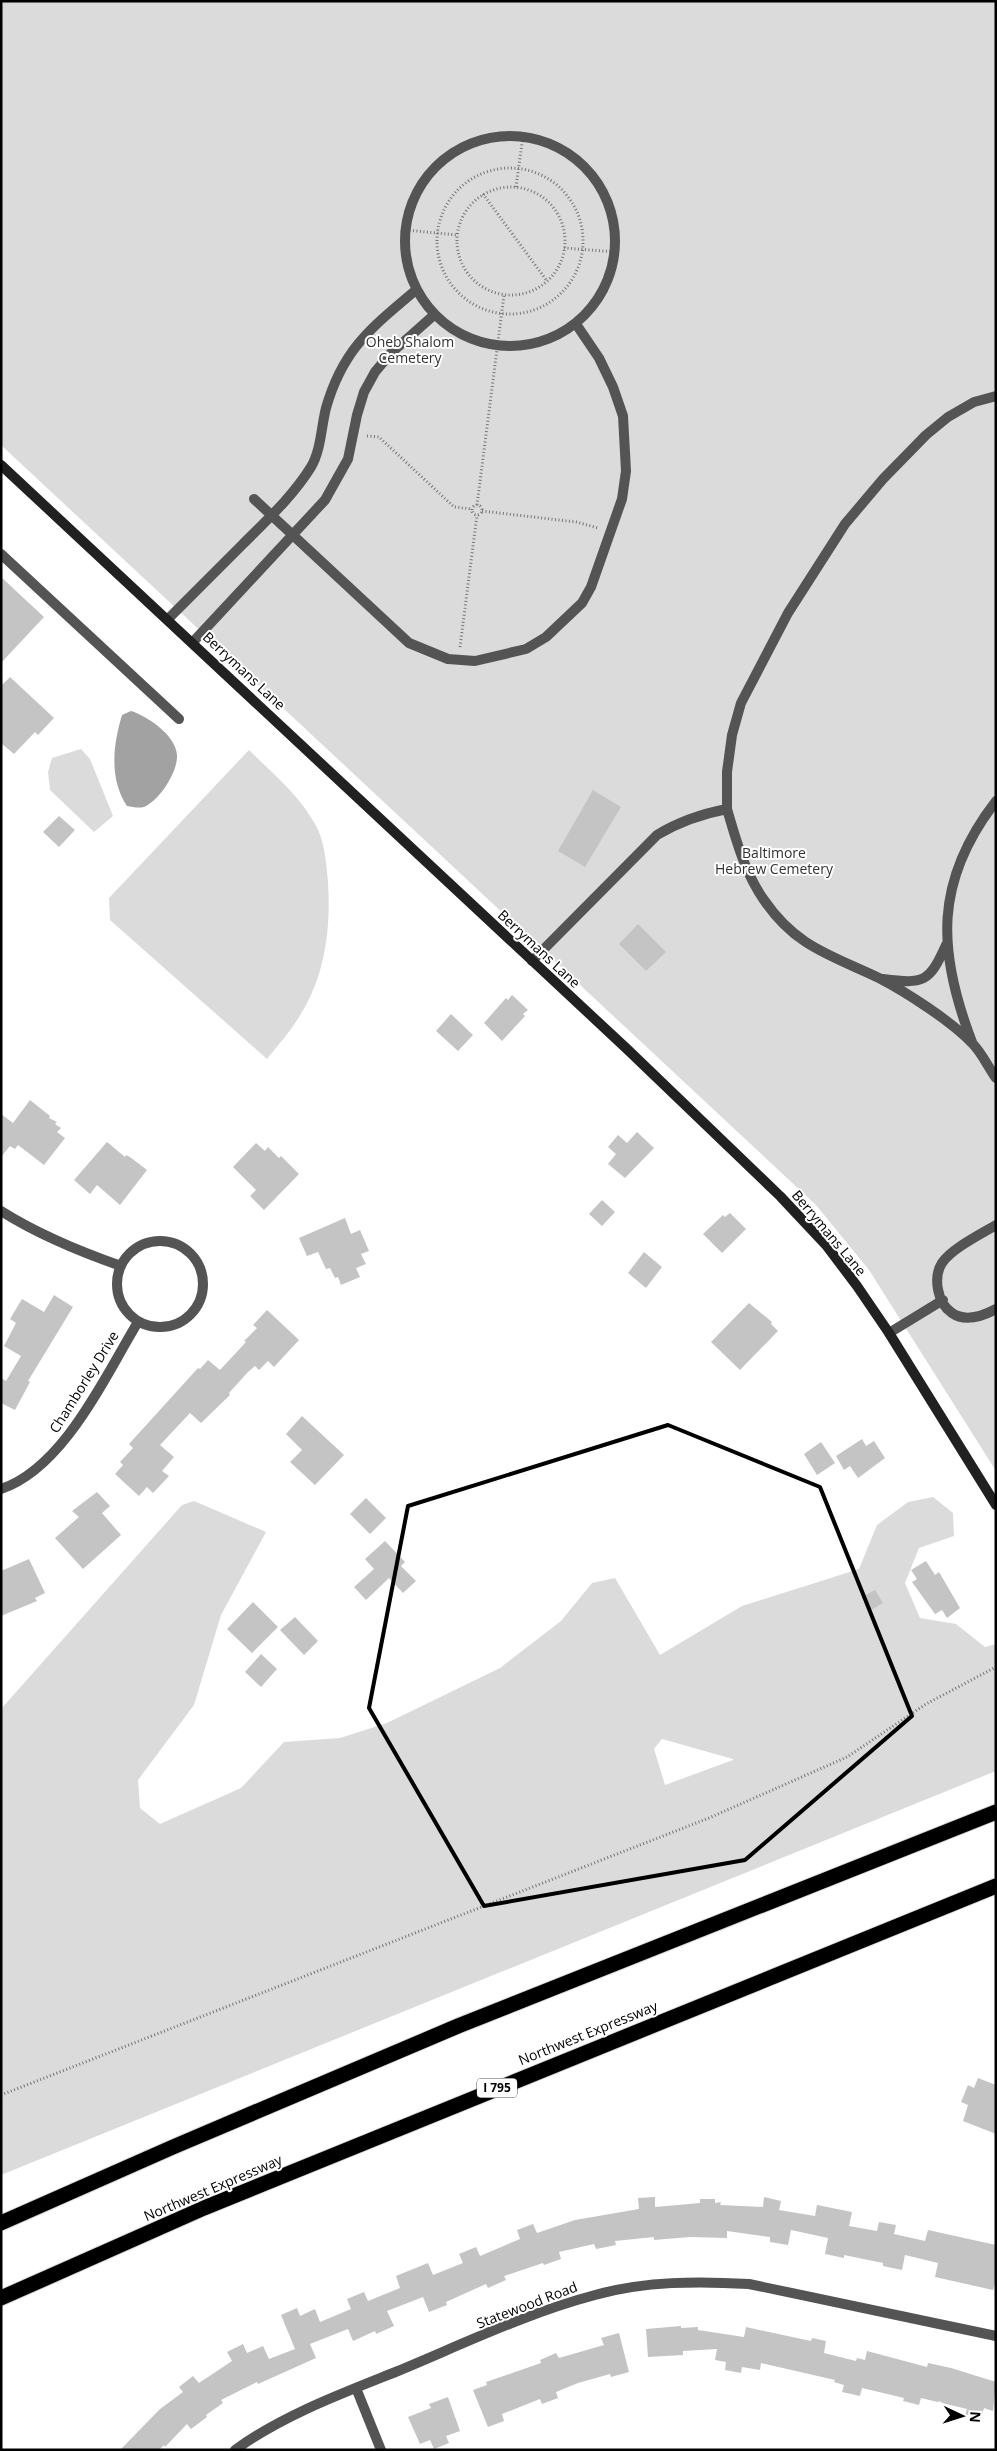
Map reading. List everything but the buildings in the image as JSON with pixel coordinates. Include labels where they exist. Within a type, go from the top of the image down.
[{"type":"highway","points":[[1,2223],[172,2147],[458,2026],[996,1812]]},
{"type":"highway","name":"Northwest Expressway","points":[[1,2298],[204,2208],[996,1886]]},
{"type":"street","points":[[497,136],[523,136],[541,140],[567,152],[585,166],[599,183],[609,204],[615,226],[616,252],[609,279],[596,303],[576,324],[553,338],[521,347],[497,347],[473,340],[452,330],[434,315],[416,290],[409,270],[404,244],[408,214],[416,194],[430,172],[449,155],[476,141],[497,136]]},
{"type":"street","points":[[168,619],[272,516],[312,465],[318,451],[334,382],[349,354],[368,331],[416,290]]},
{"type":"street","points":[[193,642],[325,500],[348,459],[364,392],[375,372],[390,354],[434,315]]},
{"type":"street","points":[[254,499],[409,643],[448,659],[458,660],[475,660],[526,649],[546,637],[566,621],[582,603],[592,587],[622,499],[626,471],[623,416],[613,387],[602,365],[576,324]]},
{"type":"street","points":[[973,1044],[937,1015],[879,979],[830,958],[808,945],[783,922],[764,900],[749,873],[738,847],[727,809],[727,772],[732,735],[741,703],[788,613],[845,524],[883,479],[926,435],[948,417],[974,402],[996,396]]},
{"type":"street","name":"Berrymans Lane","points":[[1,465],[193,642],[627,1049],[780,1196],[826,1245],[889,1333],[996,1505]]},
{"type":"street","points":[[1,554],[180,719]]},
{"type":"street","points":[[996,801],[980,821],[962,856],[951,886],[947,944],[950,974],[957,1003],[973,1044],[996,1078]]},
{"type":"street","points":[[532,961],[657,835],[691,818],[727,809]]},
{"type":"street","points":[[879,979],[909,982],[925,979],[935,970],[947,944]]},
{"type":"street","points":[[1,1211],[28,1228],[61,1244],[121,1266]]},
{"type":"street","points":[[996,1225],[943,1262],[937,1274],[937,1288],[950,1312],[961,1316],[973,1317],[996,1309]]},
{"type":"street","points":[[157,1241],[173,1243],[193,1256],[200,1266],[203,1292],[199,1304],[193,1314],[182,1322],[167,1328],[153,1327],[138,1322],[125,1310],[118,1295],[117,1282],[121,1266],[132,1252],[146,1243],[157,1241]]},
{"type":"street","points":[[889,1333],[942,1300]]},
{"type":"street","name":"Chamborley Drive","points":[[1,1489],[30,1473],[50,1457],[70,1434],[138,1322]]},
{"type":"street","name":"Statewood Road","points":[[235,2450],[284,2421],[356,2388],[549,2309],[596,2294],[633,2287],[711,2281],[749,2284],[996,2336]]},
{"type":"street","points":[[356,2388],[382,2450]]},
{"type":"path","points":[[516,187],[523,136]]},
{"type":"path","points":[[500,168],[518,168],[538,173],[564,190],[580,217],[583,233],[583,250],[576,274],[555,299],[530,312],[501,314],[472,303],[458,293],[448,280],[440,258],[438,233],[448,202],[471,179],[500,168]]},
{"type":"path","points":[[502,187],[516,187],[528,190],[549,202],[562,224],[564,248],[561,261],[547,281],[525,293],[504,295],[489,291],[475,282],[466,271],[458,254],[457,234],[463,214],[483,194],[502,187]]},
{"type":"path","points":[[483,194],[547,281]]},
{"type":"path","points":[[406,230],[457,234]]},
{"type":"path","points":[[564,248],[616,252]]},
{"type":"path","points":[[354,434],[379,437],[454,507],[472,509],[477,505],[504,295]]},
{"type":"path","points":[[477,505],[482,511]]},
{"type":"path","points":[[458,660],[476,515],[472,509]]},
{"type":"path","points":[[476,515],[482,511],[576,522],[611,531]]},
{"type":"path","points":[[1,2095],[708,1818],[847,1757],[926,1704],[996,1667]]},
{"type":"highlighted area","points":[[668,1425],[820,1487],[912,1716],[745,1860],[484,1906],[369,1708],[408,1506]]},
{"type":"green space","name":"Oheb Shalom Cemetery","points":[[1,1],[996,1],[996,1471],[869,1270],[816,1205],[1,445]]},
{"type":"green space","points":[[81,749],[90,759],[113,816],[94,832],[50,790],[48,772],[52,758]]},
{"type":"green space","points":[[249,750],[276,776],[309,813],[323,845],[328,882],[327,935],[315,986],[295,1023],[267,1059],[110,920],[109,898]]},
{"type":"green space","points":[[933,1497],[953,1513],[954,1536],[919,1548],[905,1583],[920,1618],[956,1624],[985,1647],[996,1644],[996,1771],[1,2175],[1,1709],[182,1505],[194,1501],[266,1532],[221,1615],[194,1705],[138,1780],[140,1808],[160,1824],[241,1788],[284,1742],[340,1738],[387,1723],[500,1668],[561,1621],[592,1583],[615,1578],[660,1655],[742,1606],[859,1569],[877,1525],[908,1502]],"holes":[[[662,1739],[733,1759],[665,1785],[654,1749]]]},
{"type":"shaded area","points":[[131,711],[145,717],[160,727],[172,740],[177,755],[175,769],[163,791],[146,806],[137,808],[127,806],[121,796],[117,785],[114,762],[116,738],[122,715]]},
{"type":"park label","name":"Baltimore Hebrew Cemetery","points":[[774,862]]}]
